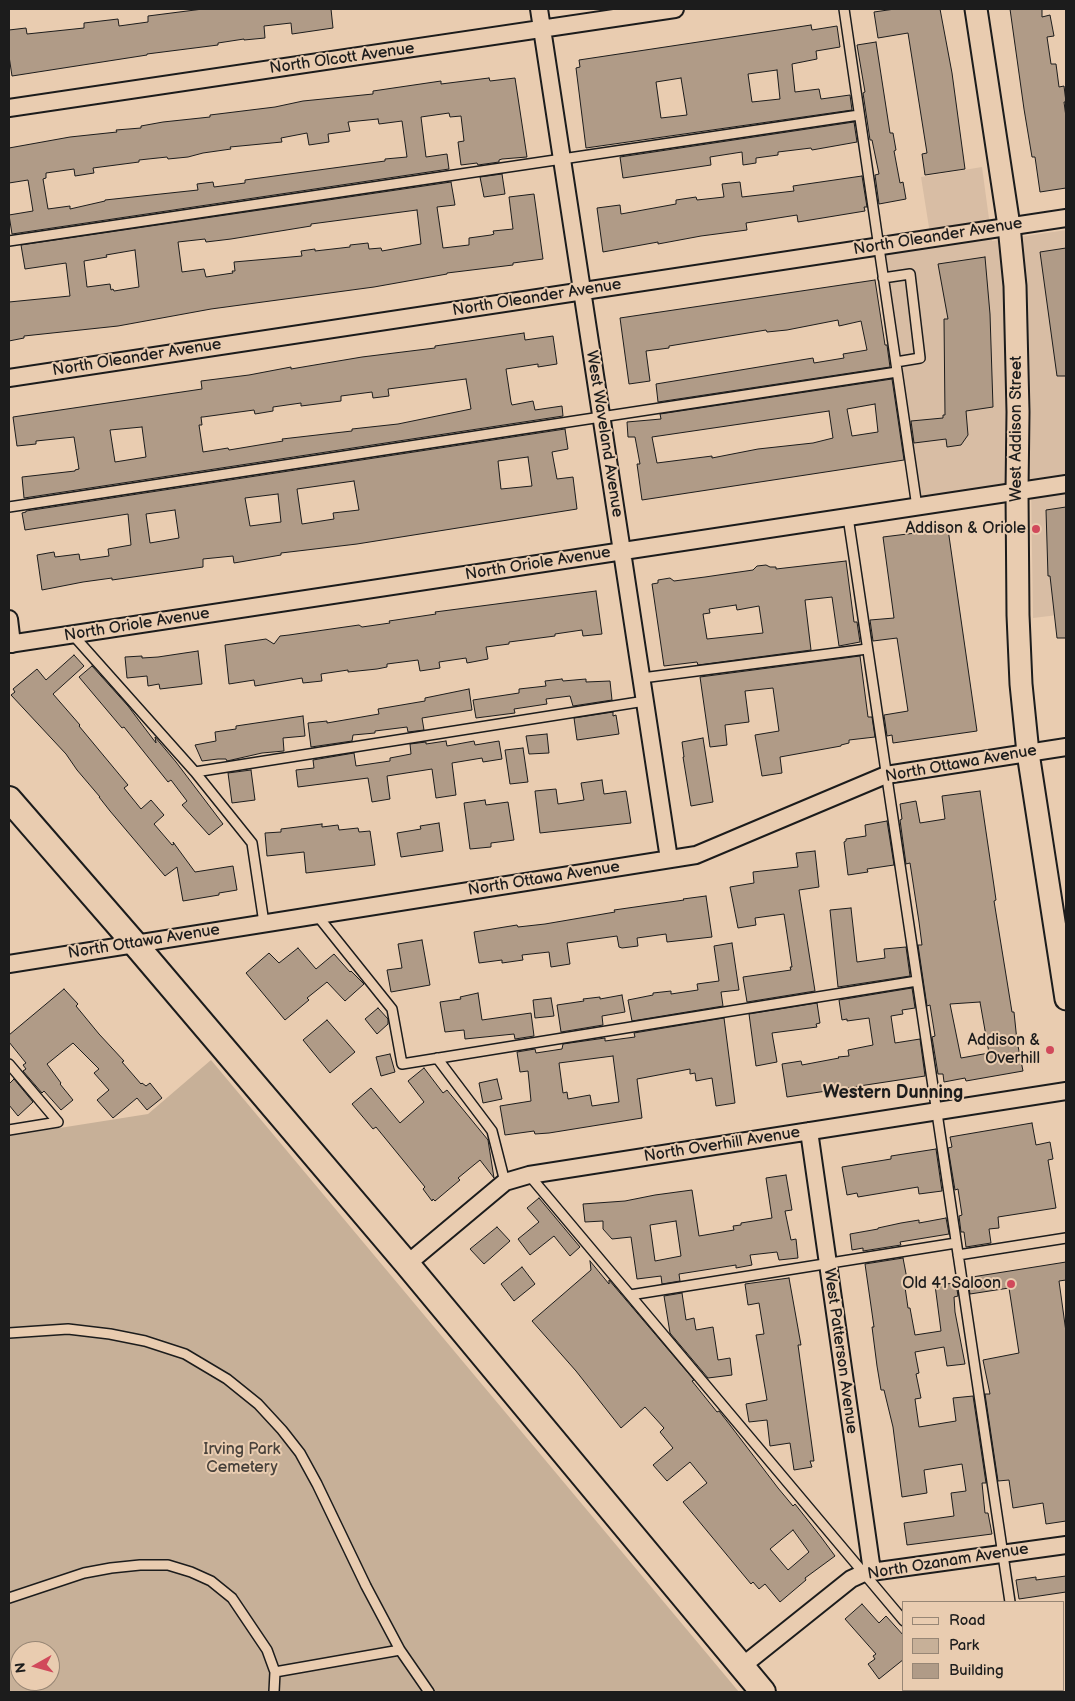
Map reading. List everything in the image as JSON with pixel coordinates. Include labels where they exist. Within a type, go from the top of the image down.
[{"type":"main road","points":[[9,799],[407,1264],[763,1692]]},
{"type":"street","name":"West Waveland Avenue","points":[[539,9],[669,859]]},
{"type":"street","name":"North Olcott Avenue","points":[[9,108],[675,9]]},
{"type":"street","name":"West Addison Street","points":[[976,9],[1009,226],[1014,286],[1018,412],[1018,653],[1028,753],[1066,998]]},
{"type":"street","name":"North Oleander Avenue","points":[[9,378],[1066,218]]},
{"type":"street","name":"North Oriole Avenue","points":[[11,644],[1066,484]]},
{"type":"street","points":[[9,619],[11,644]]},
{"type":"street","name":"North Ottawa Avenue","points":[[9,964],[316,914],[696,856],[886,774],[1066,747]]},
{"type":"street","name":"North Overhill Avenue","points":[[407,1264],[505,1182],[529,1175],[1066,1091]]},
{"type":"street","name":"West Patterson Avenue","points":[[809,1131],[868,1572]]},
{"type":"street","name":"North Ozanam Avenue","points":[[741,1667],[851,1579],[868,1572],[1066,1545]]},
{"type":"lane","points":[[844,9],[917,507]]},
{"type":"lane","points":[[9,242],[859,115]]},
{"type":"lane","points":[[883,278],[910,274],[920,358],[896,362]]},
{"type":"lane","points":[[9,507],[897,372]]},
{"type":"lane","points":[[848,518],[1010,1601]]},
{"type":"lane","points":[[73,635],[195,772],[252,843],[264,923]]},
{"type":"lane","points":[[642,678],[867,649]]},
{"type":"lane","points":[[195,772],[645,702]]},
{"type":"lane","points":[[316,914],[392,1009],[402,1064],[917,981]]},
{"type":"lane","points":[[438,1058],[492,1130],[505,1182]]},
{"type":"lane","points":[[9,1064],[58,1122],[9,1130]]},
{"type":"lane","points":[[529,1175],[868,1572],[902,1618]]},
{"type":"lane","points":[[958,1255],[1066,1238]]},
{"type":"lane","points":[[630,1295],[956,1243]]},
{"type":"lane","points":[[9,1333],[68,1329],[110,1334],[145,1341],[185,1354],[227,1379],[258,1404],[300,1453],[400,1650],[429,1692]]},
{"type":"lane","points":[[9,1598],[84,1573],[140,1565],[168,1565],[191,1572],[211,1582],[232,1598],[267,1650],[275,1672],[274,1692]]},
{"type":"lane","points":[[275,1672],[400,1650]]},
{"type":"shaded area","points":[[982,167],[992,241],[1066,230],[1066,614],[1033,618],[1031,483],[918,499],[882,248],[931,240],[921,177]]},
{"type":"green space","name":"Irving Park Cemetery","points":[[211,1060],[739,1692],[9,1692],[9,1136],[148,1114]]},
{"type":"building","points":[[203,9],[331,9],[333,28],[292,34],[291,23],[264,26],[265,38],[244,39],[218,43],[218,45],[147,54],[12,76],[9,56],[9,30],[26,28],[27,34],[84,28],[84,23],[118,19],[119,26],[148,22],[148,16]]},
{"type":"building","points":[[895,9],[940,9],[952,73],[965,169],[925,175],[922,154],[927,153],[908,33],[878,38],[874,12]]},
{"type":"building","points":[[1010,9],[1042,9],[1042,17],[1050,15],[1054,36],[1047,37],[1051,64],[1056,64],[1059,87],[1064,86],[1066,102],[1064,102],[1066,117],[1066,188],[1040,192],[1035,157],[1032,157],[1024,109]]},
{"type":"building","points":[[811,25],[812,30],[837,26],[840,47],[816,51],[817,59],[792,64],[795,92],[819,89],[821,99],[850,95],[852,110],[586,148],[576,68],[580,67],[579,60]],"holes":[[[777,70],[780,99],[752,102],[748,74]],[[681,78],[687,115],[661,118],[656,82]]]},
{"type":"building","points":[[876,42],[890,133],[893,133],[896,150],[894,151],[900,183],[903,182],[906,199],[879,204],[875,175],[879,174],[872,140],[870,140],[863,93],[865,92],[857,45]]},
{"type":"building","points":[[489,78],[490,81],[515,78],[527,157],[502,159],[499,162],[478,165],[477,163],[461,165],[458,142],[464,141],[461,116],[450,117],[449,113],[421,117],[426,157],[447,154],[449,169],[12,234],[9,215],[33,211],[28,180],[9,183],[9,148],[70,137],[117,132],[116,130],[141,128],[141,126],[163,122],[275,107],[303,101],[373,94],[373,91],[441,81],[441,84]],"holes":[[[378,119],[379,124],[402,121],[407,157],[245,180],[245,183],[214,187],[213,182],[197,184],[198,190],[105,200],[70,209],[70,206],[48,209],[43,179],[46,178],[46,173],[74,169],[75,176],[94,173],[93,168],[139,162],[139,160],[188,157],[231,149],[230,147],[282,142],[281,138],[307,133],[309,145],[329,142],[328,134],[350,131],[348,122]]]},
{"type":"building","points":[[854,122],[857,142],[812,150],[811,148],[778,152],[778,155],[756,158],[756,163],[743,165],[742,152],[710,157],[711,165],[623,178],[620,157]]},
{"type":"building","points":[[502,174],[505,194],[484,197],[480,177]]},
{"type":"building","points":[[862,176],[867,207],[864,207],[865,211],[798,222],[797,215],[746,223],[747,230],[658,244],[658,242],[603,252],[597,208],[620,205],[621,214],[676,204],[676,200],[696,197],[697,200],[724,197],[722,184],[740,182],[742,197],[794,191],[793,186]]},
{"type":"building","points":[[451,182],[455,205],[437,207],[443,248],[469,245],[469,238],[491,235],[494,234],[493,231],[513,229],[509,197],[534,194],[543,259],[513,263],[513,265],[447,273],[374,287],[211,309],[118,326],[24,336],[24,338],[9,341],[9,302],[70,296],[66,263],[25,269],[21,245]],"holes":[[[417,210],[421,244],[382,251],[381,248],[369,249],[368,243],[350,245],[350,247],[301,251],[302,256],[234,262],[235,271],[232,271],[233,273],[206,277],[204,269],[182,272],[178,242],[205,239],[206,242],[231,239],[311,226],[311,224]],[[135,250],[139,287],[114,291],[113,289],[111,290],[110,284],[87,287],[84,261]]]},
{"type":"building","points":[[1066,248],[1066,376],[1057,376],[1040,252]]},
{"type":"building","points":[[985,257],[990,314],[993,407],[966,411],[968,435],[961,445],[947,447],[946,439],[914,443],[911,421],[943,418],[943,415],[945,415],[944,319],[948,319],[938,264]]},
{"type":"building","points":[[875,280],[890,367],[658,402],[656,384],[813,358],[814,363],[844,358],[843,354],[867,350],[861,321],[839,326],[838,320],[787,330],[767,332],[766,330],[646,351],[650,381],[629,384],[620,318]]},
{"type":"building","points":[[524,333],[525,340],[553,336],[557,364],[538,367],[538,364],[506,369],[512,405],[533,401],[535,410],[562,406],[563,416],[24,498],[22,477],[79,469],[74,437],[36,441],[36,444],[17,446],[13,417],[202,389],[201,381],[435,348],[435,346]],"holes":[[[466,379],[471,409],[398,424],[282,439],[283,441],[229,450],[228,448],[203,452],[199,425],[202,425],[201,417],[254,410],[255,414],[273,411],[273,407],[301,403],[301,406],[341,401],[341,396],[372,392],[373,398],[389,396],[388,389]],[[142,427],[146,457],[115,462],[110,430]]]},
{"type":"building","points":[[892,379],[904,460],[642,500],[637,464],[640,464],[635,437],[628,437],[627,422],[661,419],[660,414]],"holes":[[[875,404],[878,432],[852,436],[847,409]],[[829,411],[833,438],[813,443],[758,449],[712,458],[712,456],[657,463],[652,437]]]},
{"type":"building","points":[[565,429],[568,449],[552,452],[557,479],[573,477],[577,509],[357,544],[281,553],[281,555],[234,563],[233,556],[203,559],[203,567],[112,580],[112,578],[83,582],[42,590],[37,555],[54,552],[55,557],[79,554],[80,560],[109,556],[108,549],[131,545],[128,514],[25,530],[22,513]],"holes":[[[528,457],[532,486],[501,489],[498,461]],[[354,481],[359,510],[333,513],[334,519],[302,524],[297,489]],[[278,494],[281,522],[250,526],[245,498]],[[175,510],[179,538],[150,543],[146,514]]]},
{"type":"building","points":[[1066,507],[1066,638],[1057,638],[1050,576],[1048,576],[1046,510]]},
{"type":"building","points":[[948,529],[977,731],[893,743],[892,735],[887,736],[884,715],[908,711],[897,638],[873,641],[870,620],[894,618],[883,537]]},
{"type":"building","points":[[846,561],[854,622],[857,622],[860,642],[839,646],[832,597],[805,600],[811,650],[698,665],[697,662],[664,666],[652,584],[658,583],[658,580],[670,578],[674,581],[753,570],[757,566],[766,565],[776,567],[776,569]],"holes":[[[736,605],[737,610],[759,606],[763,633],[707,639],[703,614],[710,613],[709,609]]]},
{"type":"building","points":[[596,591],[602,634],[583,636],[582,630],[555,634],[555,636],[509,642],[509,644],[486,647],[488,659],[467,663],[466,658],[439,662],[440,668],[420,671],[418,660],[387,664],[387,667],[377,669],[348,672],[348,670],[321,674],[322,681],[303,683],[302,678],[255,686],[254,680],[229,684],[225,645],[266,639],[274,644],[280,636],[359,625],[362,627],[436,614],[435,612]]},
{"type":"building","points":[[198,651],[202,684],[160,689],[159,684],[148,686],[147,676],[127,678],[125,657],[158,657]]},
{"type":"building","points":[[74,655],[84,666],[53,694],[128,785],[124,788],[141,809],[151,800],[164,815],[154,824],[172,845],[174,844],[173,842],[195,872],[233,866],[237,890],[183,901],[177,867],[165,876],[110,811],[66,754],[11,695],[15,692],[13,689],[37,669],[46,680]]},
{"type":"building","points":[[860,656],[868,717],[872,717],[875,737],[849,740],[849,743],[841,746],[780,757],[782,773],[762,776],[755,735],[779,731],[773,688],[745,691],[749,722],[725,725],[727,745],[710,747],[700,677]]},
{"type":"building","points":[[92,666],[128,706],[156,743],[155,737],[176,762],[223,824],[209,835],[182,805],[187,801],[171,780],[168,782],[124,727],[122,728],[79,677]]},
{"type":"building","points":[[562,679],[563,681],[586,679],[586,682],[610,681],[612,700],[573,706],[570,696],[546,699],[547,704],[514,709],[515,713],[476,718],[473,700],[519,693],[519,689],[546,686],[545,681]]},
{"type":"building","points":[[469,689],[472,710],[422,718],[424,730],[408,732],[407,727],[375,731],[375,733],[353,735],[352,741],[311,747],[308,723],[327,721],[327,723],[379,714],[378,709],[425,701],[425,698]]},
{"type":"building","points":[[613,712],[613,716],[616,715],[619,734],[577,740],[574,718]]},
{"type":"building","points":[[303,716],[305,736],[283,738],[284,751],[262,753],[227,761],[226,759],[218,759],[202,761],[195,745],[216,741],[215,732],[236,729],[236,726]]},
{"type":"building","points":[[547,734],[549,753],[529,754],[526,736]]},
{"type":"building","points":[[703,738],[713,802],[691,806],[682,742]]},
{"type":"building","points":[[446,741],[447,746],[474,741],[475,745],[499,741],[502,759],[483,762],[482,758],[452,763],[456,795],[436,798],[432,769],[387,776],[390,799],[372,802],[368,778],[298,787],[296,770],[314,768],[313,760],[354,753],[356,766],[390,761],[390,758],[411,754],[410,744]]},
{"type":"building","points":[[523,748],[528,782],[510,784],[505,750]]},
{"type":"building","points":[[251,770],[255,800],[232,803],[228,773]]},
{"type":"building","points":[[602,780],[604,794],[626,791],[631,823],[540,833],[535,791],[556,789],[558,804],[584,800],[581,783]]},
{"type":"building","points":[[980,791],[996,900],[994,901],[1023,1071],[966,1081],[965,1078],[944,1082],[943,1074],[938,1074],[932,1037],[935,1036],[930,1005],[927,1006],[918,945],[922,945],[910,863],[906,864],[900,820],[902,819],[900,804],[916,801],[920,823],[945,819],[942,796]],"holes":[[[980,1002],[989,1053],[961,1058],[950,1004]]]},
{"type":"building","points":[[485,800],[486,805],[508,802],[514,840],[491,843],[491,847],[470,849],[464,803]]},
{"type":"building","points":[[887,821],[894,865],[867,869],[868,872],[848,875],[844,842],[846,839],[866,836],[865,825]]},
{"type":"building","points":[[439,823],[443,851],[401,857],[397,833],[421,829],[420,826]]},
{"type":"building","points":[[322,824],[322,827],[338,825],[339,830],[358,828],[359,832],[370,831],[375,865],[306,873],[304,852],[267,856],[265,833],[281,832],[281,829]]},
{"type":"building","points":[[815,851],[819,887],[799,890],[815,991],[747,1002],[743,977],[791,970],[790,967],[792,967],[784,914],[755,918],[756,925],[738,928],[730,887],[754,883],[753,872],[798,867],[796,853]]},
{"type":"building","points":[[706,896],[712,937],[667,942],[666,934],[637,938],[638,946],[622,948],[619,947],[617,936],[567,943],[570,964],[551,967],[549,952],[522,955],[523,960],[502,963],[502,960],[479,963],[474,932],[517,925],[518,927],[545,924],[615,912],[614,910]]},
{"type":"building","points":[[851,908],[857,962],[885,958],[884,949],[906,947],[910,976],[838,987],[830,910]]},
{"type":"building","points":[[422,940],[430,985],[391,992],[387,970],[402,968],[398,944]]},
{"type":"building","points":[[732,943],[739,990],[721,992],[723,1006],[632,1021],[628,1000],[653,995],[653,993],[671,991],[671,994],[698,990],[697,984],[719,981],[714,946]]},
{"type":"building","points":[[298,948],[316,969],[334,954],[364,984],[345,1001],[327,982],[307,998],[309,1000],[285,1020],[246,973],[269,953],[279,963]]},
{"type":"building","points":[[912,988],[915,1008],[902,1010],[903,1014],[891,1016],[895,1043],[920,1039],[925,1076],[787,1097],[782,1064],[801,1061],[802,1065],[849,1056],[848,1050],[873,1045],[869,1018],[842,1020],[839,1000]]},
{"type":"building","points":[[64,989],[141,1084],[146,1086],[150,1083],[162,1098],[147,1110],[137,1098],[113,1118],[97,1100],[109,1090],[94,1073],[99,1069],[73,1043],[47,1064],[73,1100],[61,1110],[44,1091],[42,1093],[23,1071],[26,1069],[23,1065],[26,1063],[9,1042],[9,1035]]},
{"type":"building","points":[[478,993],[482,1020],[531,1013],[534,1036],[515,1039],[514,1034],[465,1039],[464,1030],[445,1032],[440,1002],[461,999],[460,997]]},
{"type":"building","points":[[622,995],[625,1012],[602,1016],[603,1025],[561,1032],[557,1005],[584,1001],[583,999],[600,997],[600,999]]},
{"type":"building","points":[[551,998],[554,1016],[535,1018],[533,1000]]},
{"type":"building","points":[[817,1003],[820,1023],[816,1024],[817,1027],[772,1033],[777,1062],[756,1066],[749,1014]]},
{"type":"building","points":[[378,1008],[388,1019],[388,1024],[377,1034],[365,1019]]},
{"type":"building","points":[[724,1018],[735,1103],[716,1106],[712,1078],[696,1081],[695,1073],[690,1074],[690,1069],[637,1079],[642,1118],[549,1133],[535,1134],[534,1131],[505,1135],[500,1106],[531,1101],[528,1071],[520,1072],[517,1052],[535,1049],[536,1053],[562,1049],[563,1044],[605,1038],[605,1041],[635,1037],[634,1033]],"holes":[[[613,1056],[619,1102],[592,1106],[590,1095],[568,1099],[567,1092],[563,1093],[559,1063]]]},
{"type":"building","points":[[327,1020],[355,1052],[330,1073],[303,1040]]},
{"type":"building","points":[[390,1054],[395,1072],[381,1076],[376,1057]]},
{"type":"building","points":[[424,1068],[443,1093],[447,1090],[488,1140],[494,1178],[480,1160],[458,1178],[460,1180],[435,1201],[433,1199],[432,1201],[423,1189],[425,1187],[376,1127],[373,1129],[352,1104],[371,1088],[400,1123],[424,1102],[408,1081]]},
{"type":"building","points":[[14,1079],[33,1102],[18,1116],[9,1105],[9,1084]]},
{"type":"building","points":[[497,1079],[502,1099],[483,1103],[479,1083]]},
{"type":"building","points":[[1032,1123],[1036,1145],[1050,1142],[1053,1159],[1048,1160],[1056,1208],[998,1217],[999,1228],[989,1229],[991,1243],[966,1247],[964,1232],[961,1232],[959,1216],[962,1215],[958,1189],[955,1190],[948,1148],[952,1147],[950,1137]]},
{"type":"building","points":[[936,1149],[942,1191],[919,1194],[918,1187],[858,1197],[857,1193],[847,1195],[842,1167],[891,1159],[891,1156]]},
{"type":"building","points":[[786,1175],[792,1210],[785,1211],[791,1240],[796,1239],[798,1258],[779,1260],[777,1252],[750,1255],[752,1265],[736,1268],[736,1265],[679,1274],[680,1281],[662,1284],[661,1276],[637,1279],[631,1237],[612,1239],[603,1229],[603,1221],[585,1222],[583,1204],[625,1201],[692,1190],[699,1236],[734,1230],[733,1226],[741,1225],[741,1223],[772,1218],[766,1178]],"holes":[[[676,1221],[681,1256],[655,1261],[650,1225]]]},
{"type":"building","points":[[539,1198],[580,1247],[570,1256],[554,1236],[530,1255],[518,1239],[539,1222],[527,1208]]},
{"type":"building","points":[[946,1218],[949,1234],[900,1242],[901,1245],[863,1251],[863,1248],[852,1250],[850,1234],[919,1220],[919,1223]]},
{"type":"building","points":[[497,1227],[510,1241],[484,1264],[470,1249]]},
{"type":"building","points":[[903,1258],[907,1279],[904,1280],[908,1308],[910,1308],[915,1335],[941,1331],[935,1285],[956,1283],[958,1296],[954,1297],[955,1312],[965,1364],[947,1366],[944,1347],[915,1352],[919,1373],[916,1374],[921,1398],[915,1399],[919,1427],[956,1421],[953,1398],[973,1396],[986,1483],[982,1483],[985,1513],[988,1513],[992,1534],[907,1545],[904,1523],[954,1516],[951,1493],[966,1491],[962,1464],[924,1470],[927,1493],[902,1497],[893,1427],[884,1390],[881,1390],[877,1366],[872,1327],[874,1327],[865,1264]]},
{"type":"building","points":[[590,1261],[609,1284],[609,1280],[694,1380],[692,1381],[717,1412],[719,1411],[793,1506],[795,1504],[835,1556],[805,1578],[806,1580],[780,1602],[765,1584],[759,1589],[753,1582],[751,1584],[683,1502],[707,1483],[690,1462],[667,1481],[653,1465],[673,1448],[660,1432],[664,1428],[645,1407],[621,1428],[576,1371],[532,1321],[591,1270]],"holes":[[[793,1530],[809,1552],[788,1570],[770,1549]]]},
{"type":"building","points":[[1066,1262],[1066,1280],[1059,1281],[1066,1332],[1066,1521],[1046,1524],[1043,1503],[1013,1508],[1009,1480],[998,1481],[985,1394],[990,1394],[983,1360],[1019,1353],[1009,1288],[970,1294],[968,1281],[972,1281],[972,1277]]},
{"type":"building","points":[[522,1267],[535,1284],[514,1301],[501,1284]]},
{"type":"building","points":[[789,1278],[801,1345],[798,1345],[814,1461],[810,1461],[812,1467],[794,1470],[790,1443],[770,1446],[767,1420],[749,1422],[746,1404],[767,1400],[756,1335],[764,1334],[759,1303],[748,1305],[745,1284]]},
{"type":"building","points":[[682,1293],[686,1320],[694,1318],[696,1330],[713,1327],[718,1360],[730,1358],[732,1375],[708,1378],[670,1333],[664,1296]]},
{"type":"building","points":[[1066,1576],[1066,1592],[1019,1599],[1016,1580],[1036,1577],[1036,1580]]},
{"type":"building","points":[[862,1604],[879,1623],[886,1616],[902,1634],[902,1661],[879,1679],[868,1664],[875,1659],[873,1656],[876,1654],[845,1619]]},
{"type":"place","name":"Addison & Oriole","points":[[1036,529]]},
{"type":"place","name":"Addison & Overhill","points":[[1050,1050]]},
{"type":"place","name":"Old 41 Saloon","points":[[1011,1284]]},
{"type":"district","name":"Western Dunning","points":[[893,1093]]}]
